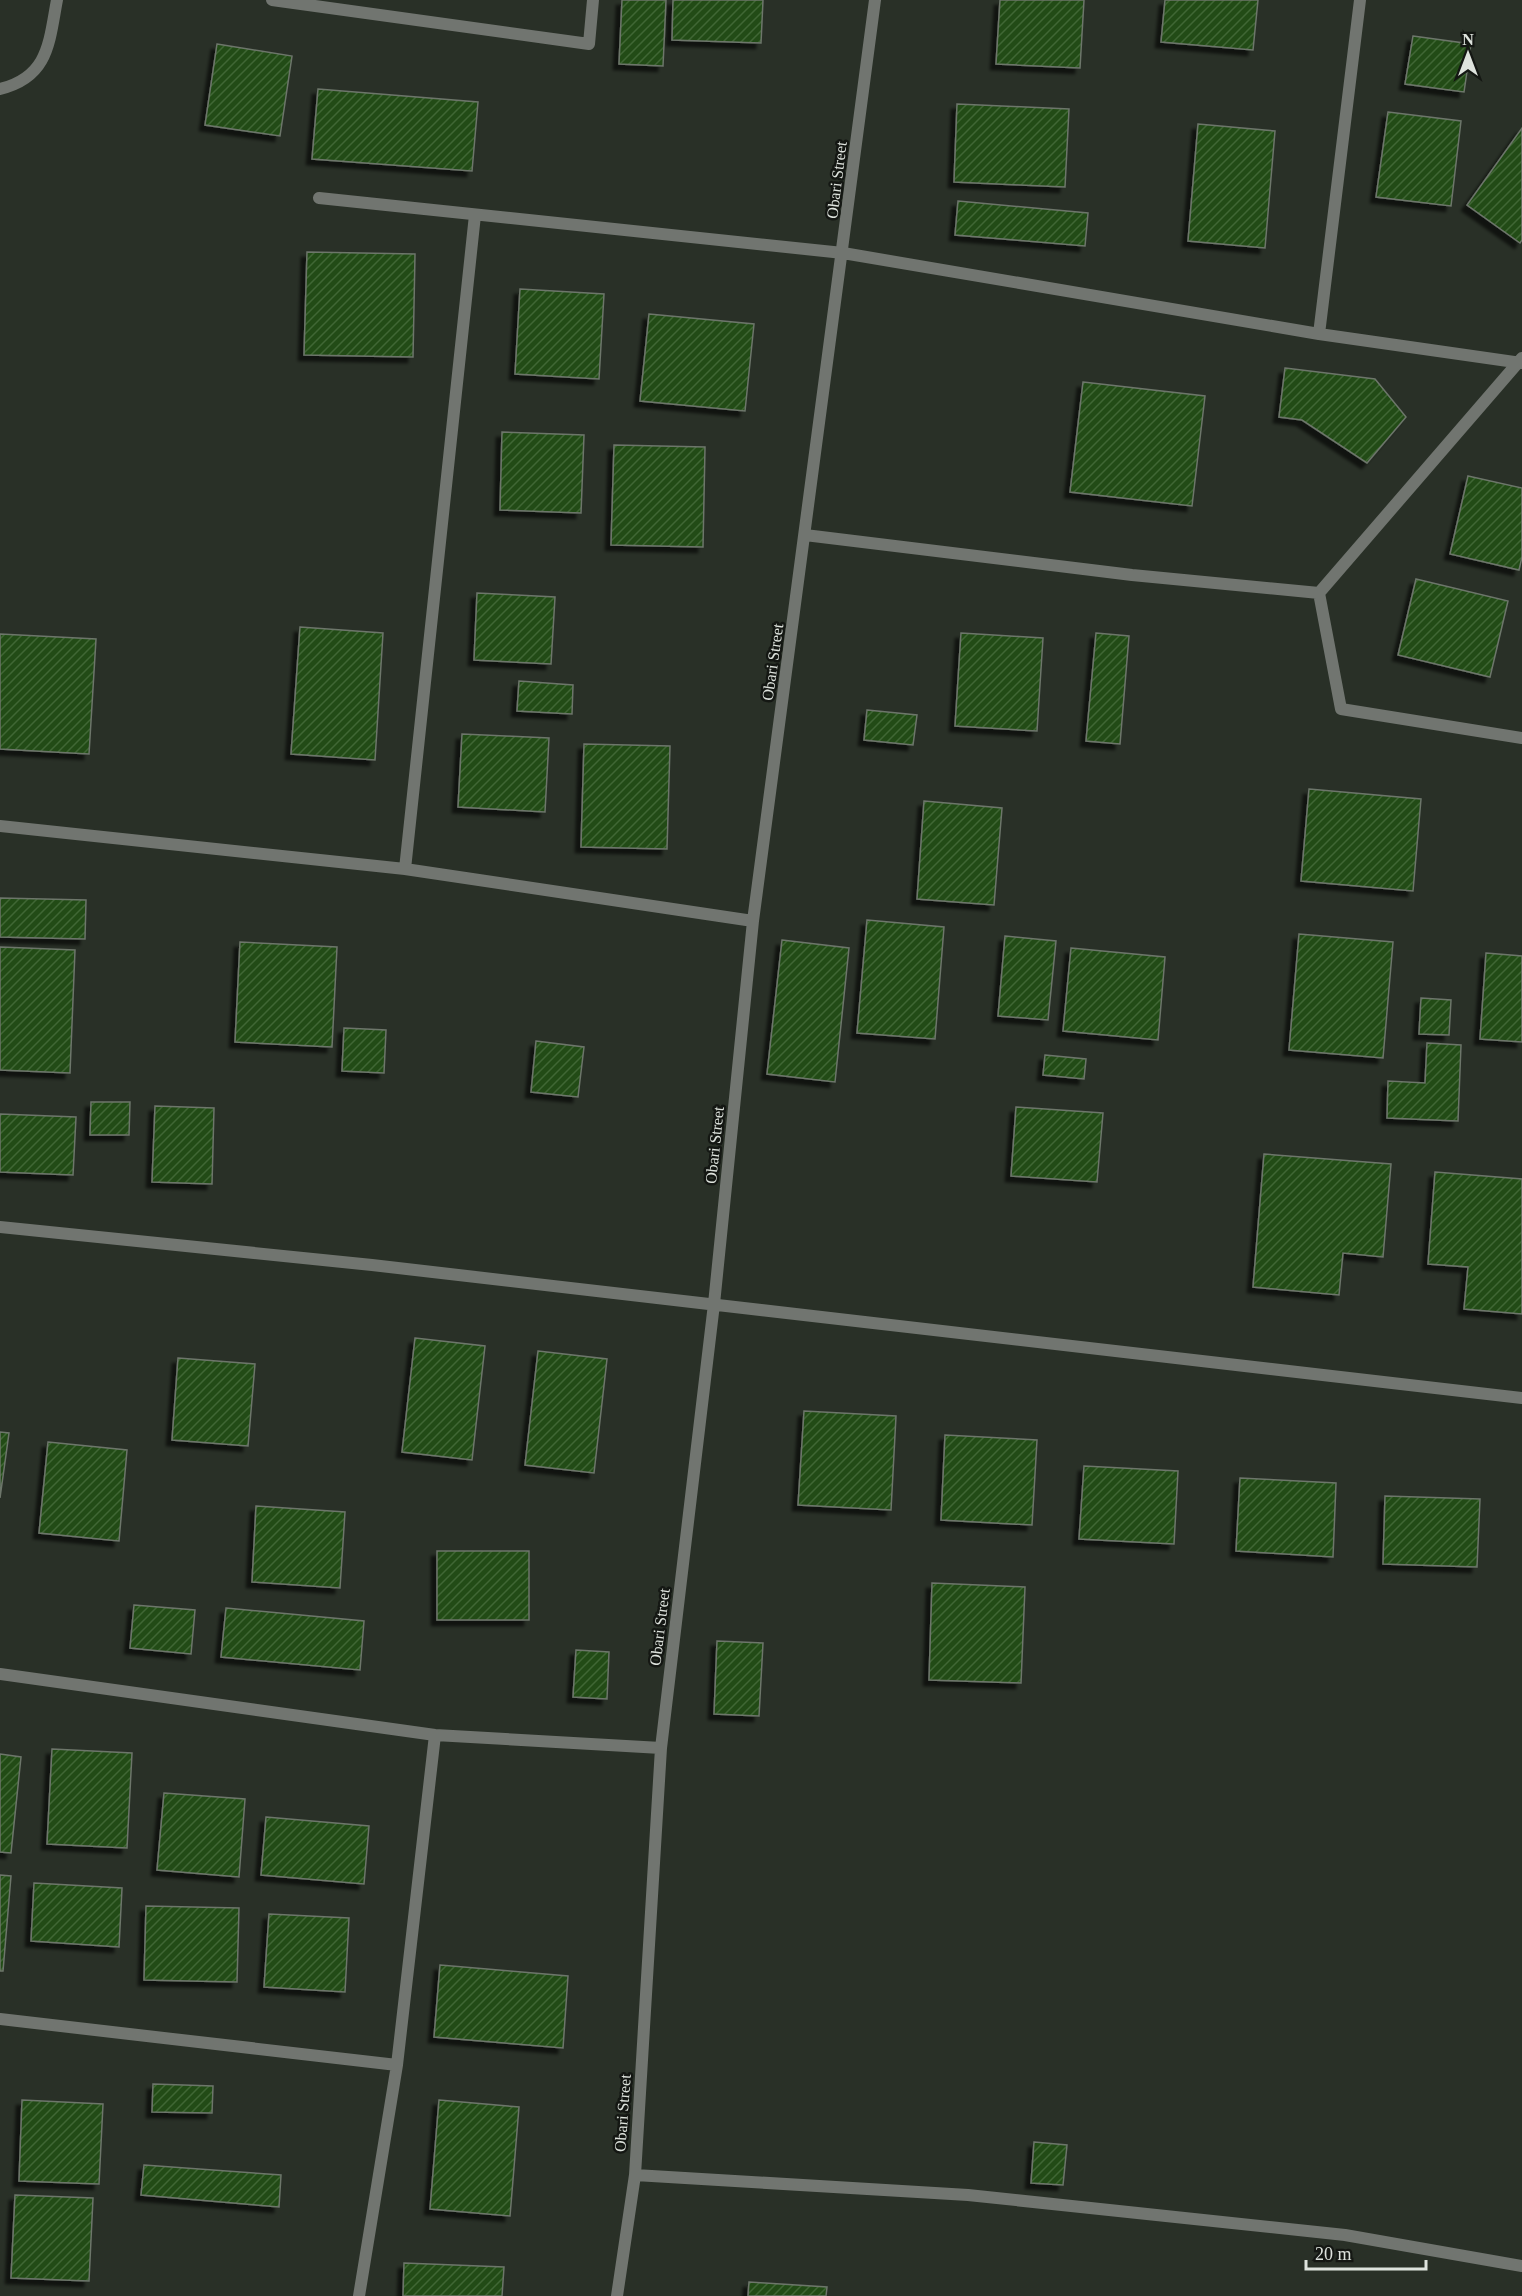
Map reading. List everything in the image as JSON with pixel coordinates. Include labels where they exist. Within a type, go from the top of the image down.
[{"type":"street","points":[[0,89],[11,86],[32,74],[47,52],[57,0]]},
{"type":"street","points":[[272,0],[589,44],[593,0]]},
{"type":"street","name":"Obari Street","points":[[617,2296],[635,2175],[662,1748],[714,1304],[753,921],[806,535],[875,0]]},
{"type":"street","points":[[1318,334],[1360,0]]},
{"type":"street","points":[[319,198],[843,253],[1318,334],[1521,361]]},
{"type":"street","points":[[405,869],[475,215]]},
{"type":"street","points":[[1318,593],[1521,361]]},
{"type":"street","points":[[806,535],[1132,575],[1318,593]]},
{"type":"street","points":[[1318,593],[1341,709],[1522,738]]},
{"type":"street","points":[[0,826],[405,869],[753,921]]},
{"type":"street","points":[[0,1227],[372,1264],[1522,1398]]},
{"type":"street","points":[[0,1674],[435,1735],[662,1748]]},
{"type":"street","points":[[359,2296],[397,2065],[435,1735]]},
{"type":"street","points":[[0,2019],[397,2065]]},
{"type":"street","points":[[635,2175],[992,2197],[1345,2235],[1522,2266]]},
{"type":"building","points":[[622,0],[666,0],[663,66],[619,64]]},
{"type":"building","points":[[673,0],[763,0],[761,43],[672,40]]},
{"type":"building","points":[[1000,0],[1084,0],[1080,68],[996,64]]},
{"type":"building","points":[[1165,0],[1258,0],[1253,50],[1161,42]]},
{"type":"building","points":[[1413,36],[1471,44],[1464,92],[1405,84]]},
{"type":"building","points":[[217,44],[292,56],[280,136],[205,125]]},
{"type":"building","points":[[318,89],[478,102],[472,171],[312,159]]},
{"type":"building","points":[[957,104],[1069,109],[1065,187],[954,182]]},
{"type":"building","points":[[1388,112],[1461,121],[1451,206],[1376,197]]},
{"type":"building","points":[[1198,124],[1275,131],[1265,248],[1188,241]]},
{"type":"building","points":[[1522,128],[1522,240],[1520,243],[1467,205]]},
{"type":"building","points":[[958,201],[1088,213],[1085,246],[955,235]]},
{"type":"building","points":[[307,252],[415,254],[413,357],[304,355]]},
{"type":"building","points":[[520,289],[604,294],[599,379],[515,374]]},
{"type":"building","points":[[649,314],[754,324],[745,411],[640,401]]},
{"type":"building","points":[[1285,368],[1375,379],[1406,417],[1367,463],[1302,420],[1279,417]]},
{"type":"building","points":[[1083,382],[1205,396],[1192,506],[1070,492]]},
{"type":"building","points":[[502,432],[584,435],[581,513],[500,510]]},
{"type":"building","points":[[614,445],[705,447],[703,547],[611,545]]},
{"type":"building","points":[[1468,476],[1522,488],[1522,557],[1519,570],[1450,554]]},
{"type":"building","points":[[1416,579],[1508,601],[1490,677],[1398,655]]},
{"type":"building","points":[[477,593],[555,597],[551,664],[474,660]]},
{"type":"building","points":[[300,627],[383,633],[375,760],[291,754]]},
{"type":"building","points":[[961,633],[1043,638],[1037,731],[955,726]]},
{"type":"building","points":[[1096,633],[1129,636],[1120,744],[1086,741]]},
{"type":"building","points":[[0,634],[96,639],[89,754],[0,749]]},
{"type":"building","points":[[519,681],[573,685],[572,714],[517,711]]},
{"type":"building","points":[[867,710],[917,715],[913,745],[864,740]]},
{"type":"building","points":[[462,734],[549,738],[545,812],[458,807]]},
{"type":"building","points":[[584,744],[670,746],[667,849],[581,847]]},
{"type":"building","points":[[1309,789],[1421,799],[1413,891],[1301,881]]},
{"type":"building","points":[[924,801],[1002,808],[994,905],[917,899]]},
{"type":"building","points":[[0,898],[86,900],[85,939],[0,937]]},
{"type":"building","points":[[867,920],[944,927],[935,1039],[857,1033]]},
{"type":"building","points":[[1299,934],[1393,942],[1383,1058],[1289,1050]]},
{"type":"building","points":[[1005,936],[1056,941],[1048,1020],[998,1016]]},
{"type":"building","points":[[782,940],[849,948],[835,1082],[767,1074]]},
{"type":"building","points":[[240,942],[337,947],[332,1047],[235,1042]]},
{"type":"building","points":[[0,947],[75,950],[70,1073],[0,1070]]},
{"type":"building","points":[[1071,948],[1165,957],[1158,1040],[1063,1031]]},
{"type":"building","points":[[1486,953],[1522,956],[1522,1042],[1480,1039]]},
{"type":"building","points":[[1421,998],[1451,1000],[1449,1035],[1419,1034]]},
{"type":"building","points":[[344,1028],[386,1030],[384,1073],[342,1071]]},
{"type":"building","points":[[536,1041],[584,1047],[578,1097],[531,1092]]},
{"type":"building","points":[[1427,1043],[1461,1045],[1458,1121],[1387,1118],[1388,1081],[1425,1083]]},
{"type":"building","points":[[1045,1055],[1086,1059],[1084,1079],[1043,1075]]},
{"type":"building","points":[[91,1102],[130,1102],[129,1135],[90,1135]]},
{"type":"building","points":[[155,1106],[214,1108],[212,1184],[152,1182]]},
{"type":"building","points":[[1016,1107],[1103,1113],[1097,1182],[1011,1176]]},
{"type":"building","points":[[0,1114],[76,1117],[73,1175],[0,1172]]},
{"type":"building","points":[[1264,1154],[1391,1164],[1383,1257],[1343,1253],[1339,1295],[1253,1287]]},
{"type":"building","points":[[1435,1172],[1522,1179],[1522,1314],[1464,1309],[1468,1267],[1428,1264]]},
{"type":"building","points":[[415,1338],[485,1346],[472,1460],[402,1452]]},
{"type":"building","points":[[538,1351],[607,1359],[594,1473],[525,1465]]},
{"type":"building","points":[[178,1358],[255,1364],[248,1446],[172,1440]]},
{"type":"building","points":[[804,1411],[896,1416],[891,1510],[798,1505]]},
{"type":"building","points":[[0,1432],[9,1433],[0,1498]]},
{"type":"building","points":[[945,1435],[1037,1440],[1032,1525],[941,1520]]},
{"type":"building","points":[[48,1442],[127,1450],[119,1541],[39,1533]]},
{"type":"building","points":[[1084,1466],[1178,1471],[1174,1544],[1079,1539]]},
{"type":"building","points":[[1240,1478],[1336,1483],[1333,1557],[1236,1551]]},
{"type":"building","points":[[1385,1496],[1480,1499],[1477,1567],[1383,1564]]},
{"type":"building","points":[[256,1506],[345,1512],[340,1588],[252,1582]]},
{"type":"building","points":[[437,1551],[529,1551],[529,1620],[437,1620]]},
{"type":"building","points":[[932,1583],[1025,1587],[1021,1683],[929,1680]]},
{"type":"building","points":[[134,1605],[195,1610],[191,1654],[130,1648]]},
{"type":"building","points":[[226,1608],[364,1621],[360,1670],[221,1657]]},
{"type":"building","points":[[717,1641],[763,1643],[759,1716],[714,1714]]},
{"type":"building","points":[[576,1650],[609,1652],[607,1699],[573,1697]]},
{"type":"building","points":[[52,1749],[132,1753],[127,1848],[47,1844]]},
{"type":"building","points":[[0,1754],[21,1757],[11,1853],[0,1852]]},
{"type":"building","points":[[164,1793],[245,1799],[239,1877],[157,1870]]},
{"type":"building","points":[[266,1817],[369,1826],[364,1884],[261,1875]]},
{"type":"building","points":[[0,1875],[11,1876],[3,1971],[0,1971]]},
{"type":"building","points":[[34,1883],[122,1888],[119,1947],[31,1941]]},
{"type":"building","points":[[146,1906],[239,1908],[237,1982],[144,1980]]},
{"type":"building","points":[[269,1914],[349,1918],[345,1992],[264,1987]]},
{"type":"building","points":[[440,1965],[568,1976],[563,2048],[434,2037]]},
{"type":"building","points":[[153,2084],[213,2086],[212,2113],[152,2112]]},
{"type":"building","points":[[22,2100],[103,2104],[99,2184],[19,2181]]},
{"type":"building","points":[[439,2100],[519,2107],[510,2216],[430,2209]]},
{"type":"building","points":[[1034,2142],[1067,2145],[1063,2185],[1031,2183]]},
{"type":"building","points":[[144,2165],[281,2175],[279,2207],[141,2195]]},
{"type":"building","points":[[15,2195],[93,2198],[89,2281],[11,2278]]},
{"type":"building","points":[[404,2263],[504,2267],[502,2296],[403,2296]]},
{"type":"building","points":[[749,2282],[827,2287],[826,2296],[748,2296]]}]
